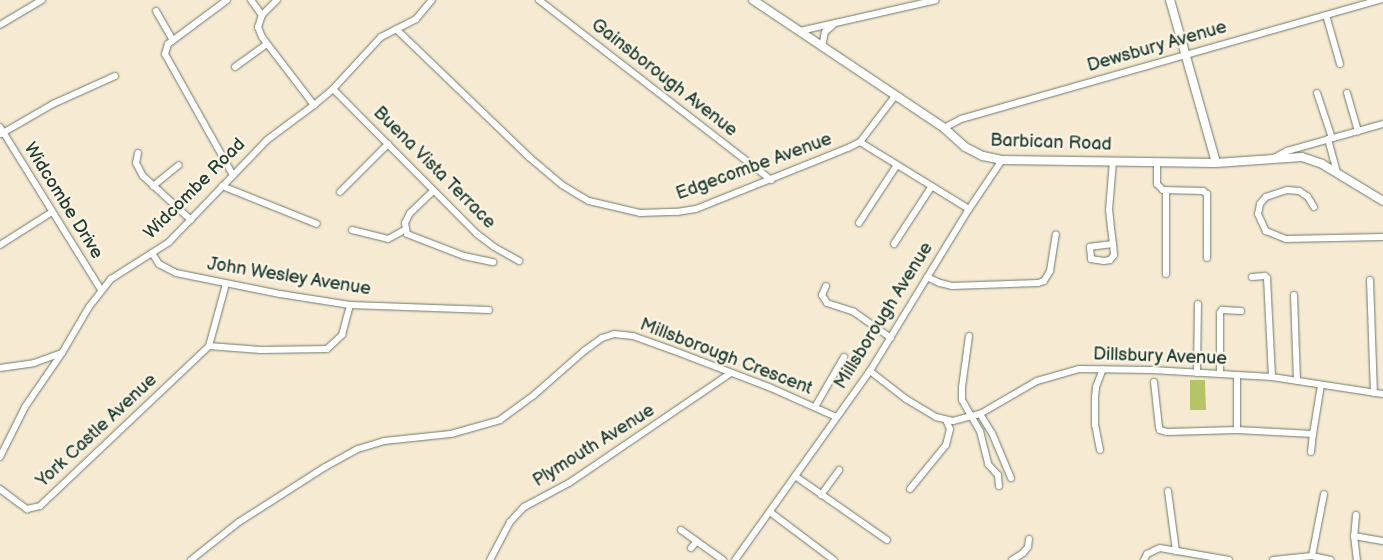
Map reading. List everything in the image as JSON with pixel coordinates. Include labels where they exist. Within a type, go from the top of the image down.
[{"type":"main road","name":"Barbican Road","points":[[753,0],[944,128],[975,152],[1002,160],[1216,163],[1302,157],[1322,164],[1383,201]]},
{"type":"main road","points":[[1170,0],[1216,163]]},
{"type":"street","points":[[0,25],[42,0]]},
{"type":"street","points":[[227,0],[168,44],[165,54],[233,175]]},
{"type":"street","points":[[251,0],[262,15]]},
{"type":"street","points":[[277,0],[262,15],[258,27],[267,44],[314,105]]},
{"type":"street","name":"Widcombe Road","points":[[0,457],[25,407],[62,353],[101,290],[111,279],[168,242],[267,140],[314,105],[333,88],[381,37],[416,18],[432,0]]},
{"type":"street","name":"Gainsborough Avenue","points":[[538,0],[771,180]]},
{"type":"street","points":[[800,31],[936,0]]},
{"type":"street","name":"Dewsbury Avenue","points":[[944,128],[961,119],[1380,0]]},
{"type":"street","points":[[156,11],[173,41]]},
{"type":"street","points":[[1326,15],[1340,64]]},
{"type":"street","points":[[822,46],[825,32],[834,24]]},
{"type":"street","name":"Edgecombe Avenue","points":[[396,29],[529,157],[562,185],[589,201],[640,213],[677,212],[696,208],[771,180],[860,142],[895,96]]},
{"type":"street","points":[[235,67],[267,44]]},
{"type":"street","points":[[1,132],[53,104],[115,76]]},
{"type":"street","name":"Buena Vista Terrace","points":[[333,88],[486,242],[519,261]]},
{"type":"street","points":[[1346,92],[1358,131]]},
{"type":"street","points":[[1317,93],[1337,173]]},
{"type":"street","points":[[1274,158],[1287,151],[1383,124]]},
{"type":"street","name":"Widcombe Drive","points":[[1,132],[101,290]]},
{"type":"street","points":[[860,142],[969,209]]},
{"type":"street","points":[[340,192],[388,144]]},
{"type":"street","points":[[138,153],[136,159],[138,168],[154,186],[191,220]]},
{"type":"street","name":"Millsborough Avenue","points":[[735,560],[870,371],[969,209],[1002,160]]},
{"type":"street","points":[[1113,161],[1109,210],[1113,244]]},
{"type":"street","points":[[1157,162],[1157,184],[1166,191],[1206,192],[1207,258]]},
{"type":"street","points":[[154,186],[180,165]]},
{"type":"street","points":[[859,222],[897,165]]},
{"type":"street","points":[[222,186],[317,224]]},
{"type":"street","points":[[894,244],[932,186]]},
{"type":"street","points":[[404,230],[405,223],[410,214],[433,190]]},
{"type":"street","points":[[1314,207],[1308,197],[1299,191],[1287,190],[1266,197],[1260,204],[1258,214],[1266,231],[1286,239],[1383,236]]},
{"type":"street","points":[[1166,191],[1166,274]]},
{"type":"street","points":[[0,245],[52,212]]},
{"type":"street","points":[[352,230],[388,239],[404,230]]},
{"type":"street","points":[[404,230],[412,237],[432,245],[464,256],[493,262]]},
{"type":"street","points":[[927,277],[952,286],[1038,283],[1044,281],[1050,271],[1056,234]]},
{"type":"street","name":"John Wesley Avenue","points":[[152,253],[160,264],[176,273],[226,284],[350,305],[489,310]]},
{"type":"street","points":[[1252,277],[1265,276],[1267,278],[1272,377]]},
{"type":"street","points":[[1370,280],[1374,393]]},
{"type":"street","points":[[226,284],[209,346],[261,350],[327,349],[342,335],[350,305]]},
{"type":"street","points":[[826,286],[822,295],[826,303],[854,312],[891,338]]},
{"type":"street","points":[[1294,295],[1297,381]]},
{"type":"street","points":[[1196,373],[1198,304]]},
{"type":"street","points":[[1220,374],[1220,313],[1222,310],[1241,311]]},
{"type":"street","name":"Millsborough Crescent","points":[[191,560],[239,522],[325,467],[358,449],[384,441],[451,434],[500,420],[602,338],[614,334],[633,336],[731,373],[815,407],[836,418]]},
{"type":"street","points":[[969,336],[962,387],[964,406],[982,436],[988,464],[998,475],[999,486]]},
{"type":"street","name":"York Castle Avenue","points":[[0,489],[27,509],[40,506],[209,346]]},
{"type":"street","points":[[0,368],[34,363],[62,353]]},
{"type":"street","points":[[815,407],[844,357]]},
{"type":"street","points":[[1100,450],[1095,425],[1095,397],[1096,387],[1103,369]]},
{"type":"street","name":"Dillsbury Avenue","points":[[870,371],[906,399],[936,417],[946,420],[972,418],[1037,381],[1079,370],[1103,369],[1272,377],[1383,394]]},
{"type":"street","name":"Plymouth Avenue","points":[[490,560],[510,522],[524,508],[585,472],[731,373]]},
{"type":"street","points":[[1237,375],[1237,430]]},
{"type":"street","points":[[1154,382],[1158,423],[1163,432],[1237,430],[1313,434]]},
{"type":"street","points":[[1311,452],[1321,384]]},
{"type":"street","points":[[980,414],[992,433],[1010,478]]},
{"type":"street","points":[[910,489],[946,445],[950,429],[946,420]]},
{"type":"street","points":[[821,495],[839,470]]},
{"type":"street","points":[[794,476],[887,540]]},
{"type":"street","points":[[1168,491],[1176,551]]},
{"type":"street","points":[[1312,556],[1324,494]]},
{"type":"street","points":[[770,512],[834,560]]},
{"type":"street","points":[[1356,515],[1354,536],[1357,560]]},
{"type":"street","points":[[682,530],[688,538],[697,541],[723,560]]},
{"type":"street","points":[[1354,536],[1383,541]]},
{"type":"street","points":[[1012,560],[1023,553],[1028,547],[1029,539]]},
{"type":"street","points":[[691,548],[697,541]]},
{"type":"street","points":[[1144,560],[1147,554],[1160,548],[1229,560]]},
{"type":"street","points":[[1272,560],[1312,556],[1331,560]]},
{"type":"green space","points":[[1190,380],[1205,380],[1206,410],[1190,410]]}]
